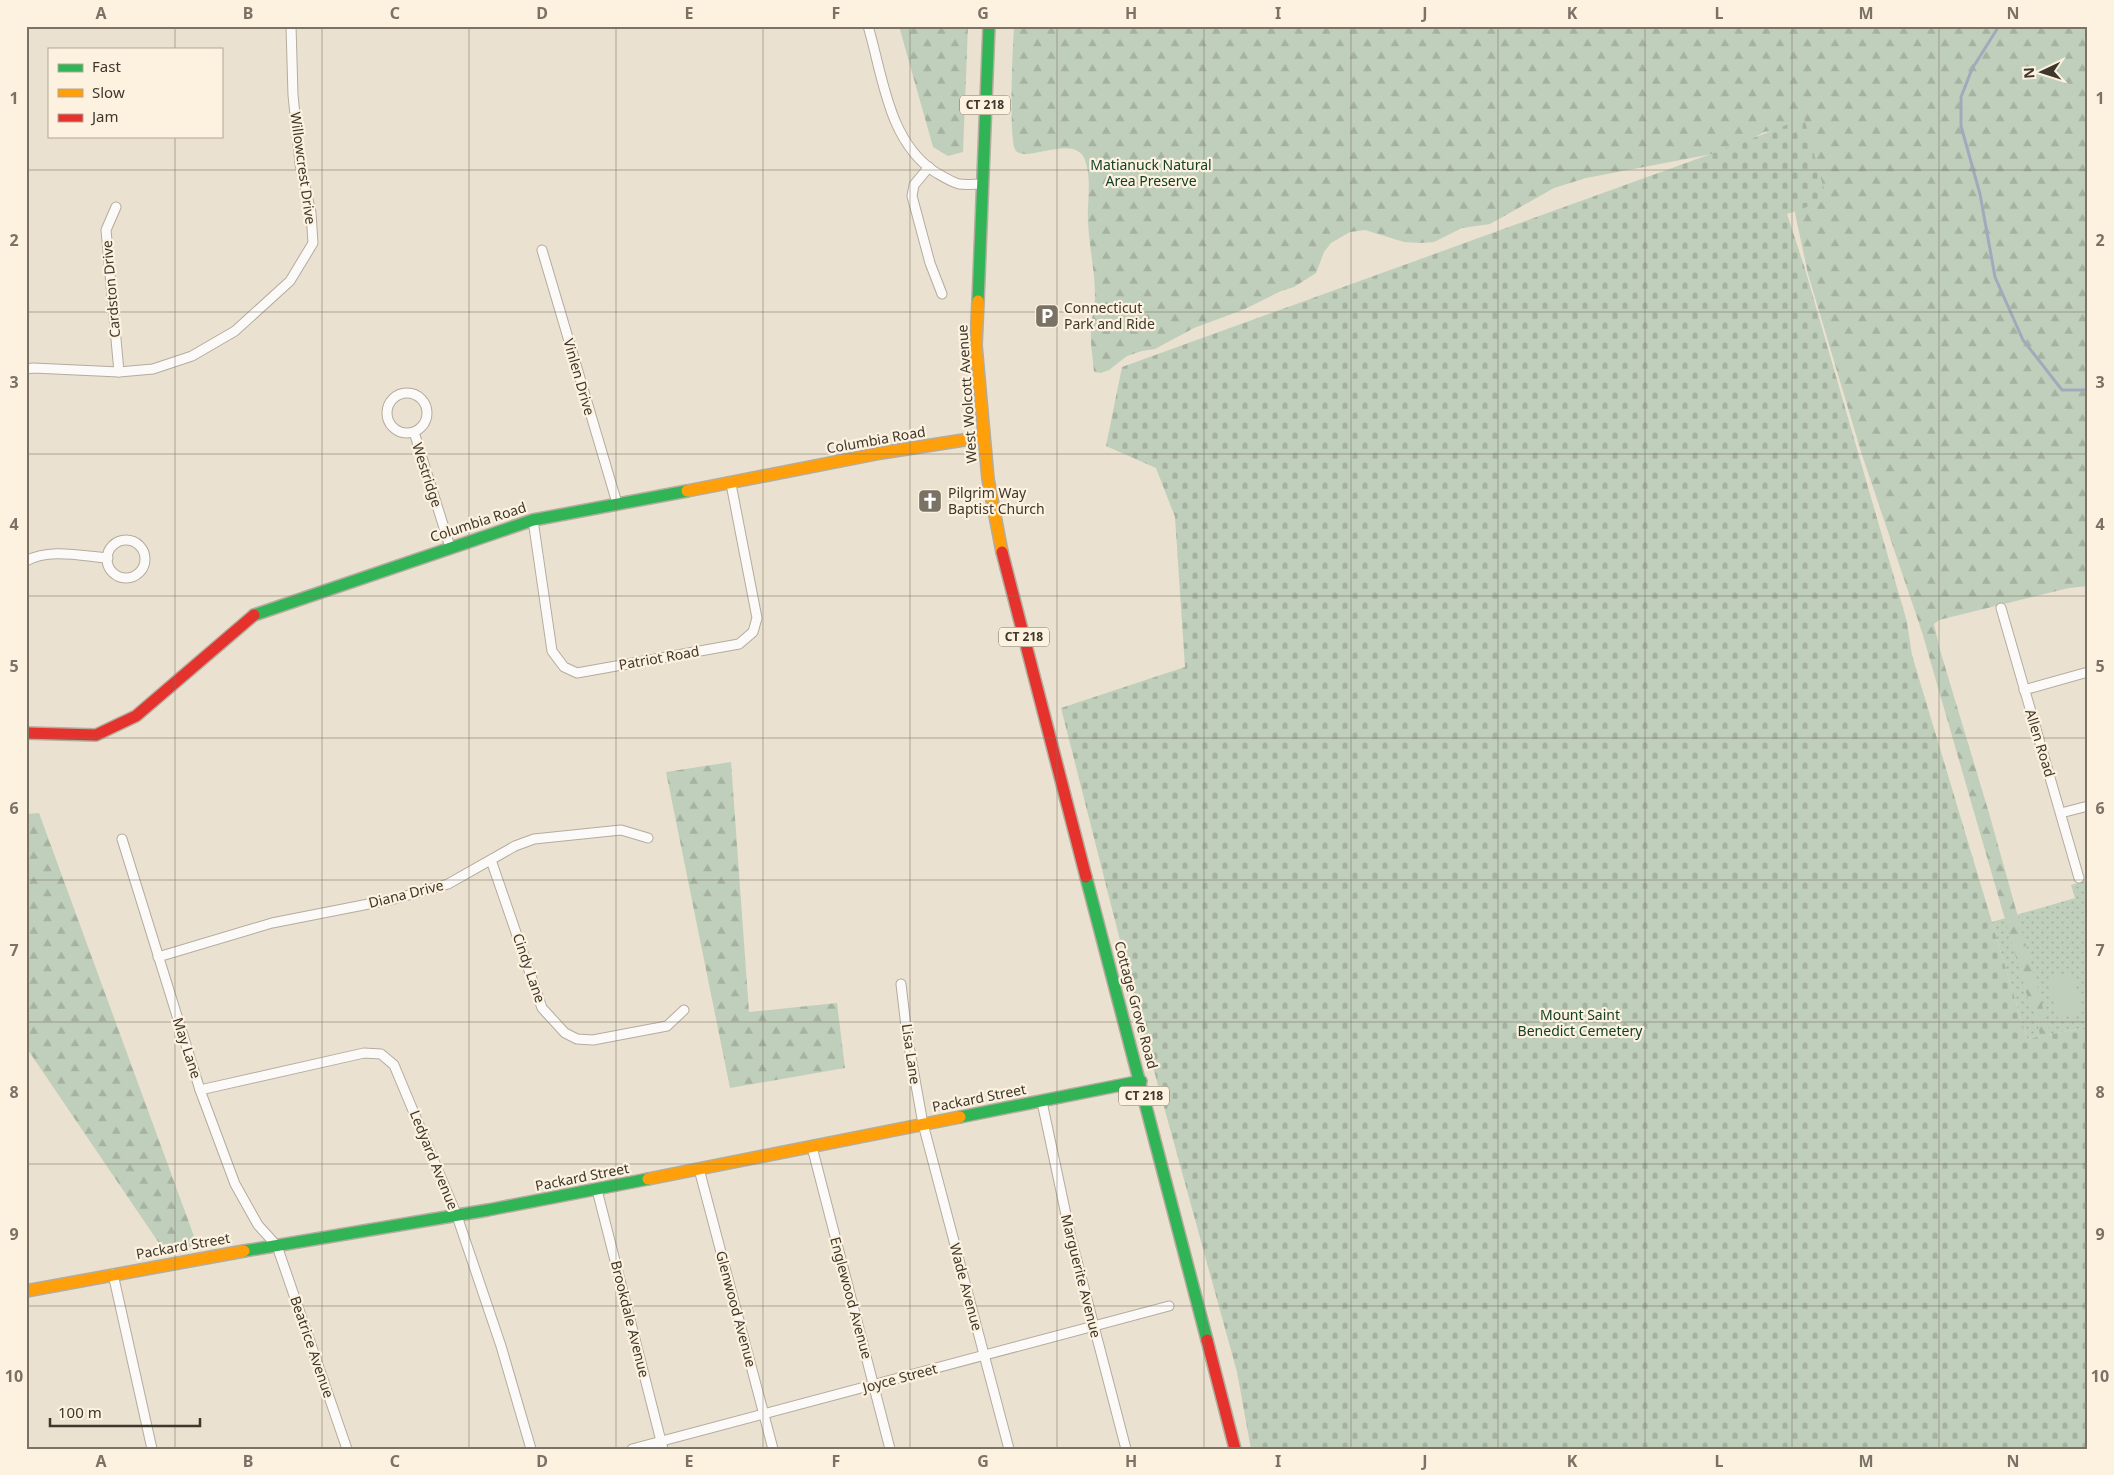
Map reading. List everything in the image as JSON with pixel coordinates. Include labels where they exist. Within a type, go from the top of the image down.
[{"type":"street","name":"Willowcrest Drive","points":[[26,369],[119,372],[153,369],[192,356],[235,331],[290,281],[313,242],[311,213],[300,164],[293,95],[291,26]]},
{"type":"street","points":[[868,26],[898,129],[907,144],[929,168],[958,184],[982,184]]},
{"type":"street","name":"CT 218","points":[[982,184],[988,26]]},
{"type":"street","points":[[929,168],[914,185],[912,196],[930,263],[942,294]]},
{"type":"street","name":"West Wolcott Avenue","points":[[982,184],[976,345],[983,436],[996,526],[1052,743]]},
{"type":"street","name":"Cardston Drive","points":[[116,207],[106,230],[119,372]]},
{"type":"street","name":"Vinlen Drive","points":[[542,250],[617,503]]},
{"type":"street","name":"Westridge","points":[[401,394],[416,395],[427,407],[428,415],[425,422],[414,432],[398,431],[388,419],[387,411],[389,404],[401,394]]},
{"type":"street","name":"Westridge","points":[[414,432],[450,547]]},
{"type":"street","name":"Columbia Road","points":[[26,733],[96,735],[136,716],[251,616],[533,520],[617,503],[731,484],[880,453],[983,436]]},
{"type":"street","name":"Patriot Road","points":[[533,520],[552,651],[564,667],[577,673],[720,648],[739,644],[753,632],[757,618],[731,484]]},
{"type":"street","points":[[127,540],[140,546],[146,560],[139,573],[126,578],[112,572],[108,558],[114,545],[127,540]]},
{"type":"street","points":[[26,561],[35,556],[65,554],[108,558]]},
{"type":"street","name":"Allen Road","points":[[2001,608],[2079,878]]},
{"type":"street","points":[[2024,690],[2088,672]]},
{"type":"street","name":"Cottage Grove Road","points":[[1052,743],[1235,1449]]},
{"type":"street","points":[[2061,813],[2088,806]]},
{"type":"street","name":"Diana Drive","points":[[158,957],[272,924],[394,899],[448,884],[515,846],[534,839],[621,830],[648,838]]},
{"type":"street","name":"May Lane","points":[[122,839],[200,1090],[235,1184],[258,1225],[276,1246]]},
{"type":"street","name":"Cindy Lane","points":[[492,860],[542,1008],[565,1033],[577,1039],[593,1040],[667,1026],[684,1010]]},
{"type":"street","name":"Lisa Lane","points":[[901,984],[923,1124]]},
{"type":"street","name":"Ledyard Avenue","points":[[200,1090],[364,1054],[381,1054],[394,1065],[457,1216],[501,1346],[531,1449]]},
{"type":"street","name":"Packard Street","points":[[26,1291],[113,1274],[457,1216],[597,1190],[1141,1081]]},
{"type":"street","name":"Marguerite Avenue","points":[[1042,1102],[1059,1188],[1126,1449]]},
{"type":"street","name":"Wade Avenue","points":[[923,1124],[1009,1449]]},
{"type":"street","name":"Englewood Avenue","points":[[812,1147],[890,1449]]},
{"type":"street","name":"Glenwood Avenue","points":[[699,1169],[773,1449]]},
{"type":"street","name":"Brookdale Avenue","points":[[597,1190],[662,1445]]},
{"type":"street","name":"Beatrice Avenue","points":[[276,1246],[347,1449]]},
{"type":"street","points":[[113,1274],[152,1449]]},
{"type":"street","name":"Joyce Street","points":[[632,1449],[662,1445],[764,1414],[1168,1306]]},
{"type":"green space","points":[[899,26],[968,26],[963,152],[948,156],[933,147]]},
{"type":"green space","name":"Matianuck Natural Area Preserve","points":[[1014,26],[2088,26],[2088,586],[2069,588],[1939,620],[1934,624],[1940,650],[1989,813],[2042,1003],[2049,1035],[2042,1037],[2040,1035],[2037,1020],[2028,999],[1922,632],[1862,455],[1808,274],[1788,180],[1771,131],[1764,132],[1733,150],[1586,178],[1554,188],[1490,224],[1462,228],[1434,242],[1404,242],[1365,230],[1350,232],[1331,243],[1324,252],[1316,273],[1294,287],[1281,291],[1245,309],[1194,328],[1155,349],[1127,356],[1109,370],[1101,373],[1094,372],[1091,346],[1091,326],[1095,296],[1088,221],[1089,182],[1087,167],[1080,152],[1072,149],[1062,148],[1030,154],[1022,154],[1016,151],[1012,130]]},
{"type":"green space","name":"Mount Saint Benedict Cemetery","points":[[1804,118],[1827,200],[1787,214],[1805,269],[1907,622],[1912,655],[2027,1039],[2088,1027],[2088,1449],[1251,1449],[1237,1372],[1142,1027],[1061,708],[1185,667],[1175,517],[1156,468],[1106,446],[1122,367],[1733,146]]},
{"type":"green space","points":[[731,762],[749,1012],[837,1003],[845,1068],[730,1088],[666,772]]},
{"type":"green space","points":[[39,813],[198,1247],[163,1249],[26,1047],[26,814]]},
{"type":"green space","points":[[2088,880],[2088,1027],[2027,1039],[1992,922],[2075,898],[2071,885]]},
{"type":"green space","points":[[2071,972],[2083,1012],[2058,1019],[2047,979]]},
{"type":"waterway","points":[[1999,26],[1972,69],[1961,97],[1961,126],[1980,194],[1995,277],[2023,340],[2062,390],[2088,390]]},
{"type":"traffic: fast","points":[[978,301],[989,26]]},
{"type":"traffic: fast","points":[[254,615],[533,520],[687,491]]},
{"type":"traffic: fast","points":[[1086,877],[1207,1340]]},
{"type":"traffic: fast","points":[[960,1117],[1141,1081]]},
{"type":"traffic: fast","points":[[244,1251],[488,1210],[648,1179]]},
{"type":"traffic: slow","points":[[978,301],[976,345],[988,479],[1002,552]]},
{"type":"traffic: slow","points":[[687,491],[881,453],[983,437]]},
{"type":"traffic: slow","points":[[648,1179],[960,1117]]},
{"type":"traffic: slow","points":[[26,1291],[244,1251]]},
{"type":"traffic: jam","points":[[1002,552],[1086,877]]},
{"type":"traffic: jam","points":[[26,733],[96,735],[136,716],[254,615]]},
{"type":"traffic: jam","points":[[1207,1340],[1235,1449]]},
{"type":"place","name":"Connecticut Park and Ride","points":[[1047,316]]},
{"type":"place","name":"Pilgrim Way Baptist Church","points":[[930,501]]}]
